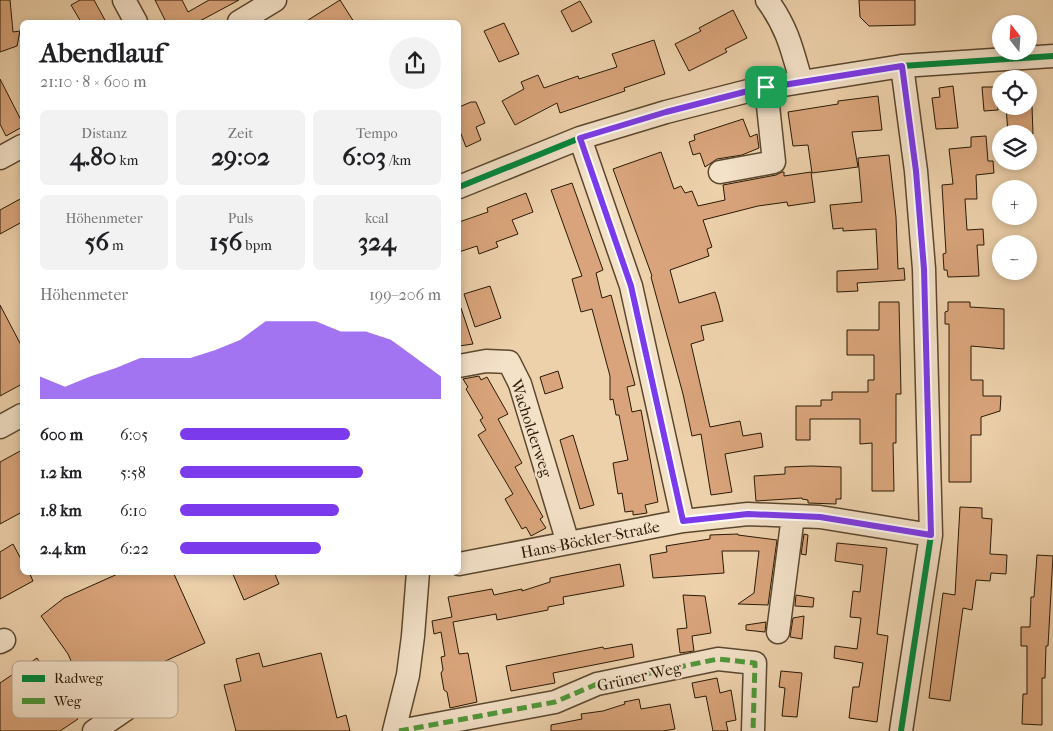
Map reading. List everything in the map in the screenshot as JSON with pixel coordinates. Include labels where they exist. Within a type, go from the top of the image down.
[{"type":"street","points":[[124,0],[135,20]]},
{"type":"street","points":[[242,20],[275,0]]},
{"type":"street","points":[[767,0],[787,31],[801,81]]},
{"type":"street","points":[[461,186],[580,138],[666,112],[766,87],[902,66],[1053,56]]},
{"type":"street","points":[[901,731],[931,535],[924,269],[916,171],[902,66]]},
{"type":"street","points":[[720,172],[774,162],[766,87]]},
{"type":"street","points":[[580,138],[631,286],[683,521]]},
{"type":"street","points":[[0,158],[20,147]]},
{"type":"street","name":"Wacholderweg","points":[[461,366],[486,361],[509,362],[520,384],[568,543]]},
{"type":"street","points":[[0,427],[20,416]]},
{"type":"street","name":"Hans-Böckler-Straße","points":[[461,564],[683,521],[748,514],[820,517],[931,535]]},
{"type":"street","points":[[778,632],[793,516]]},
{"type":"street","points":[[394,731],[408,675],[418,578]]},
{"type":"street","name":"Grüner Weg","points":[[399,731],[555,702],[597,684],[718,659],[755,663],[753,731]]},
{"type":"street","points":[[94,731],[113,718]]},
{"type":"building","points":[[0,0],[10,0],[13,32],[20,31],[17,46],[0,52]]},
{"type":"building","points":[[80,0],[94,0],[105,20],[80,20],[71,5]]},
{"type":"building","points":[[155,0],[182,0],[188,12],[209,0],[239,0],[202,20],[165,20]]},
{"type":"building","points":[[340,0],[353,20],[308,20]]},
{"type":"building","points":[[859,0],[915,0],[915,25],[869,26],[860,17]]},
{"type":"building","points":[[580,1],[592,22],[572,32],[561,11]]},
{"type":"building","points":[[733,10],[747,38],[725,49],[727,52],[689,71],[675,44],[701,31],[699,28]]},
{"type":"building","points":[[504,23],[519,54],[499,62],[484,31]]},
{"type":"building","points":[[654,40],[665,74],[624,88],[625,91],[560,113],[557,103],[515,125],[502,101],[524,89],[521,82],[538,75],[544,88],[578,76],[579,79],[617,67],[612,54]]},
{"type":"building","points":[[0,79],[20,118],[20,128],[6,136],[0,124]]},
{"type":"building","points":[[953,86],[958,128],[936,129],[932,98],[940,97],[939,88]]},
{"type":"building","points":[[982,87],[992,87],[992,110],[984,111]]},
{"type":"building","points":[[878,96],[882,130],[852,132],[858,167],[812,173],[808,145],[793,146],[788,112],[838,104],[838,101]]},
{"type":"building","points":[[476,102],[485,123],[476,127],[481,140],[466,147],[461,134],[461,106]]},
{"type":"building","points":[[1007,115],[1032,115],[1033,125],[1007,125]]},
{"type":"building","points":[[743,119],[750,137],[757,134],[759,148],[742,155],[717,159],[705,167],[700,153],[693,155],[689,142],[695,140],[694,135]]},
{"type":"building","points":[[986,136],[988,161],[992,161],[994,173],[976,175],[977,199],[965,199],[967,230],[983,229],[984,245],[977,245],[979,276],[948,277],[947,270],[944,270],[943,254],[946,253],[942,185],[953,184],[949,149],[971,147],[971,137]]},
{"type":"building","points":[[661,152],[674,189],[681,186],[685,193],[692,191],[698,206],[725,200],[723,185],[776,175],[782,172],[784,172],[784,176],[811,172],[815,202],[788,206],[787,202],[758,206],[703,220],[712,247],[707,249],[709,256],[670,270],[679,303],[715,292],[719,305],[723,321],[701,326],[704,340],[691,344],[710,427],[740,421],[743,436],[761,433],[763,447],[725,454],[732,492],[711,495],[701,434],[692,436],[652,276],[613,169]]},
{"type":"building","points":[[889,155],[896,217],[898,269],[904,268],[905,280],[857,283],[858,291],[837,292],[837,271],[878,269],[876,229],[843,231],[843,228],[833,229],[830,205],[862,202],[858,158]]},
{"type":"building","points":[[572,183],[603,270],[596,273],[602,298],[611,295],[635,385],[627,387],[632,412],[641,410],[658,502],[645,505],[647,513],[633,515],[633,511],[625,512],[622,493],[618,494],[613,463],[628,460],[619,415],[616,415],[613,399],[610,400],[610,376],[592,309],[581,312],[572,279],[582,276],[551,190]]},
{"type":"building","points":[[526,193],[533,212],[512,220],[518,234],[496,242],[498,247],[479,254],[477,246],[461,251],[461,221],[488,212],[487,208]]},
{"type":"building","points":[[20,199],[20,223],[0,234],[0,210]]},
{"type":"building","points":[[490,286],[501,318],[475,327],[464,294]]},
{"type":"building","points":[[879,302],[899,302],[901,394],[896,394],[896,443],[893,443],[894,491],[872,491],[872,443],[860,444],[860,419],[810,419],[810,440],[796,440],[796,406],[821,406],[821,400],[832,400],[832,392],[868,392],[868,380],[874,380],[874,355],[847,355],[847,330],[879,330]]},
{"type":"building","points":[[948,302],[970,302],[970,307],[1004,309],[1004,349],[971,346],[971,380],[983,380],[983,396],[1001,396],[1000,411],[981,417],[981,435],[971,435],[971,482],[949,482],[949,324],[945,324],[945,312],[948,311]]},
{"type":"building","points":[[0,305],[20,343],[20,385],[0,396]]},
{"type":"building","points":[[461,308],[473,344],[461,346]]},
{"type":"building","points":[[558,371],[563,388],[545,394],[540,377]]},
{"type":"building","points":[[479,376],[481,380],[487,377],[508,414],[498,419],[522,463],[515,467],[543,517],[540,519],[546,528],[531,536],[526,527],[522,529],[505,499],[513,494],[478,435],[486,430],[480,420],[483,418],[466,389],[468,387],[463,379]]},
{"type":"building","points":[[573,435],[594,505],[580,509],[560,440]]},
{"type":"building","points":[[20,451],[20,513],[0,524],[0,462]]},
{"type":"building","points":[[785,467],[841,467],[841,499],[836,499],[836,504],[808,503],[808,500],[802,498],[756,501],[754,476],[785,474]]},
{"type":"building","points":[[960,507],[982,508],[982,518],[992,519],[990,554],[1007,555],[1006,574],[991,573],[990,581],[976,580],[972,610],[963,608],[950,701],[929,698],[943,593],[955,595]]},
{"type":"building","points":[[738,534],[777,540],[768,605],[738,604],[754,593],[759,551],[722,551],[724,573],[653,578],[650,555],[667,552],[666,546],[710,539],[710,535]]},
{"type":"building","points":[[804,534],[808,535],[806,555],[801,554]]},
{"type":"building","points":[[837,543],[887,548],[877,634],[888,636],[877,722],[849,718],[853,687],[859,687],[863,663],[834,658],[835,646],[857,649],[861,618],[850,617],[853,591],[860,592],[863,565],[835,561]]},
{"type":"building","points":[[13,544],[20,557],[20,575],[30,575],[33,581],[0,599],[0,552]]},
{"type":"building","points":[[1037,555],[1053,556],[1048,646],[1046,646],[1045,678],[1042,678],[1042,725],[1022,724],[1023,694],[1027,694],[1027,646],[1021,646],[1021,627],[1030,627],[1031,597],[1034,597]]},
{"type":"building","points":[[620,564],[624,586],[563,597],[564,604],[548,607],[548,610],[497,620],[496,614],[453,622],[459,654],[468,653],[477,702],[450,708],[441,673],[443,670],[441,657],[445,656],[441,632],[434,634],[432,621],[452,617],[448,597],[492,589],[494,595],[522,589],[522,591],[550,582],[550,578]]},
{"type":"building","points":[[115,575],[174,575],[205,643],[165,661],[71,661],[41,616],[64,598]]},
{"type":"building","points":[[233,575],[275,575],[279,584],[244,600]]},
{"type":"building","points":[[683,595],[705,596],[711,633],[692,636],[694,651],[680,653],[677,629],[687,628]]},
{"type":"building","points":[[796,595],[814,598],[813,607],[795,606]]},
{"type":"building","points":[[804,616],[802,639],[790,637],[793,618]]},
{"type":"building","points":[[766,622],[765,632],[746,630],[746,625]]},
{"type":"building","points":[[632,644],[634,657],[553,673],[555,683],[511,691],[506,666],[603,647],[604,649]]},
{"type":"building","points":[[259,653],[263,667],[321,653],[337,718],[346,715],[350,731],[236,731],[224,685],[241,681],[236,659]]},
{"type":"building","points":[[781,671],[802,673],[797,717],[782,716],[785,688],[779,687]]},
{"type":"building","points":[[12,675],[12,718],[78,719],[60,731],[0,731],[0,683]]},
{"type":"building","points":[[717,678],[720,693],[731,690],[736,720],[726,722],[728,731],[713,731],[706,696],[695,698],[692,683]]},
{"type":"building","points":[[639,699],[641,709],[670,704],[675,729],[663,731],[551,731],[551,725],[582,719],[581,714],[603,711],[625,704],[624,702]]},
{"type":"marked path","points":[[399,731],[555,702],[597,684],[718,659],[755,663],[753,731]]},
{"type":"cycle path","points":[[461,186],[580,138],[666,112],[752,90],[902,66],[1053,56]]},
{"type":"cycle path","points":[[901,731],[931,535],[924,269],[916,171],[902,66]]},
{"type":"route","points":[[902,66],[916,171],[924,269],[931,535],[820,517],[748,514],[683,521],[656,392],[631,286],[580,138],[666,112],[766,87],[902,66]]}]
